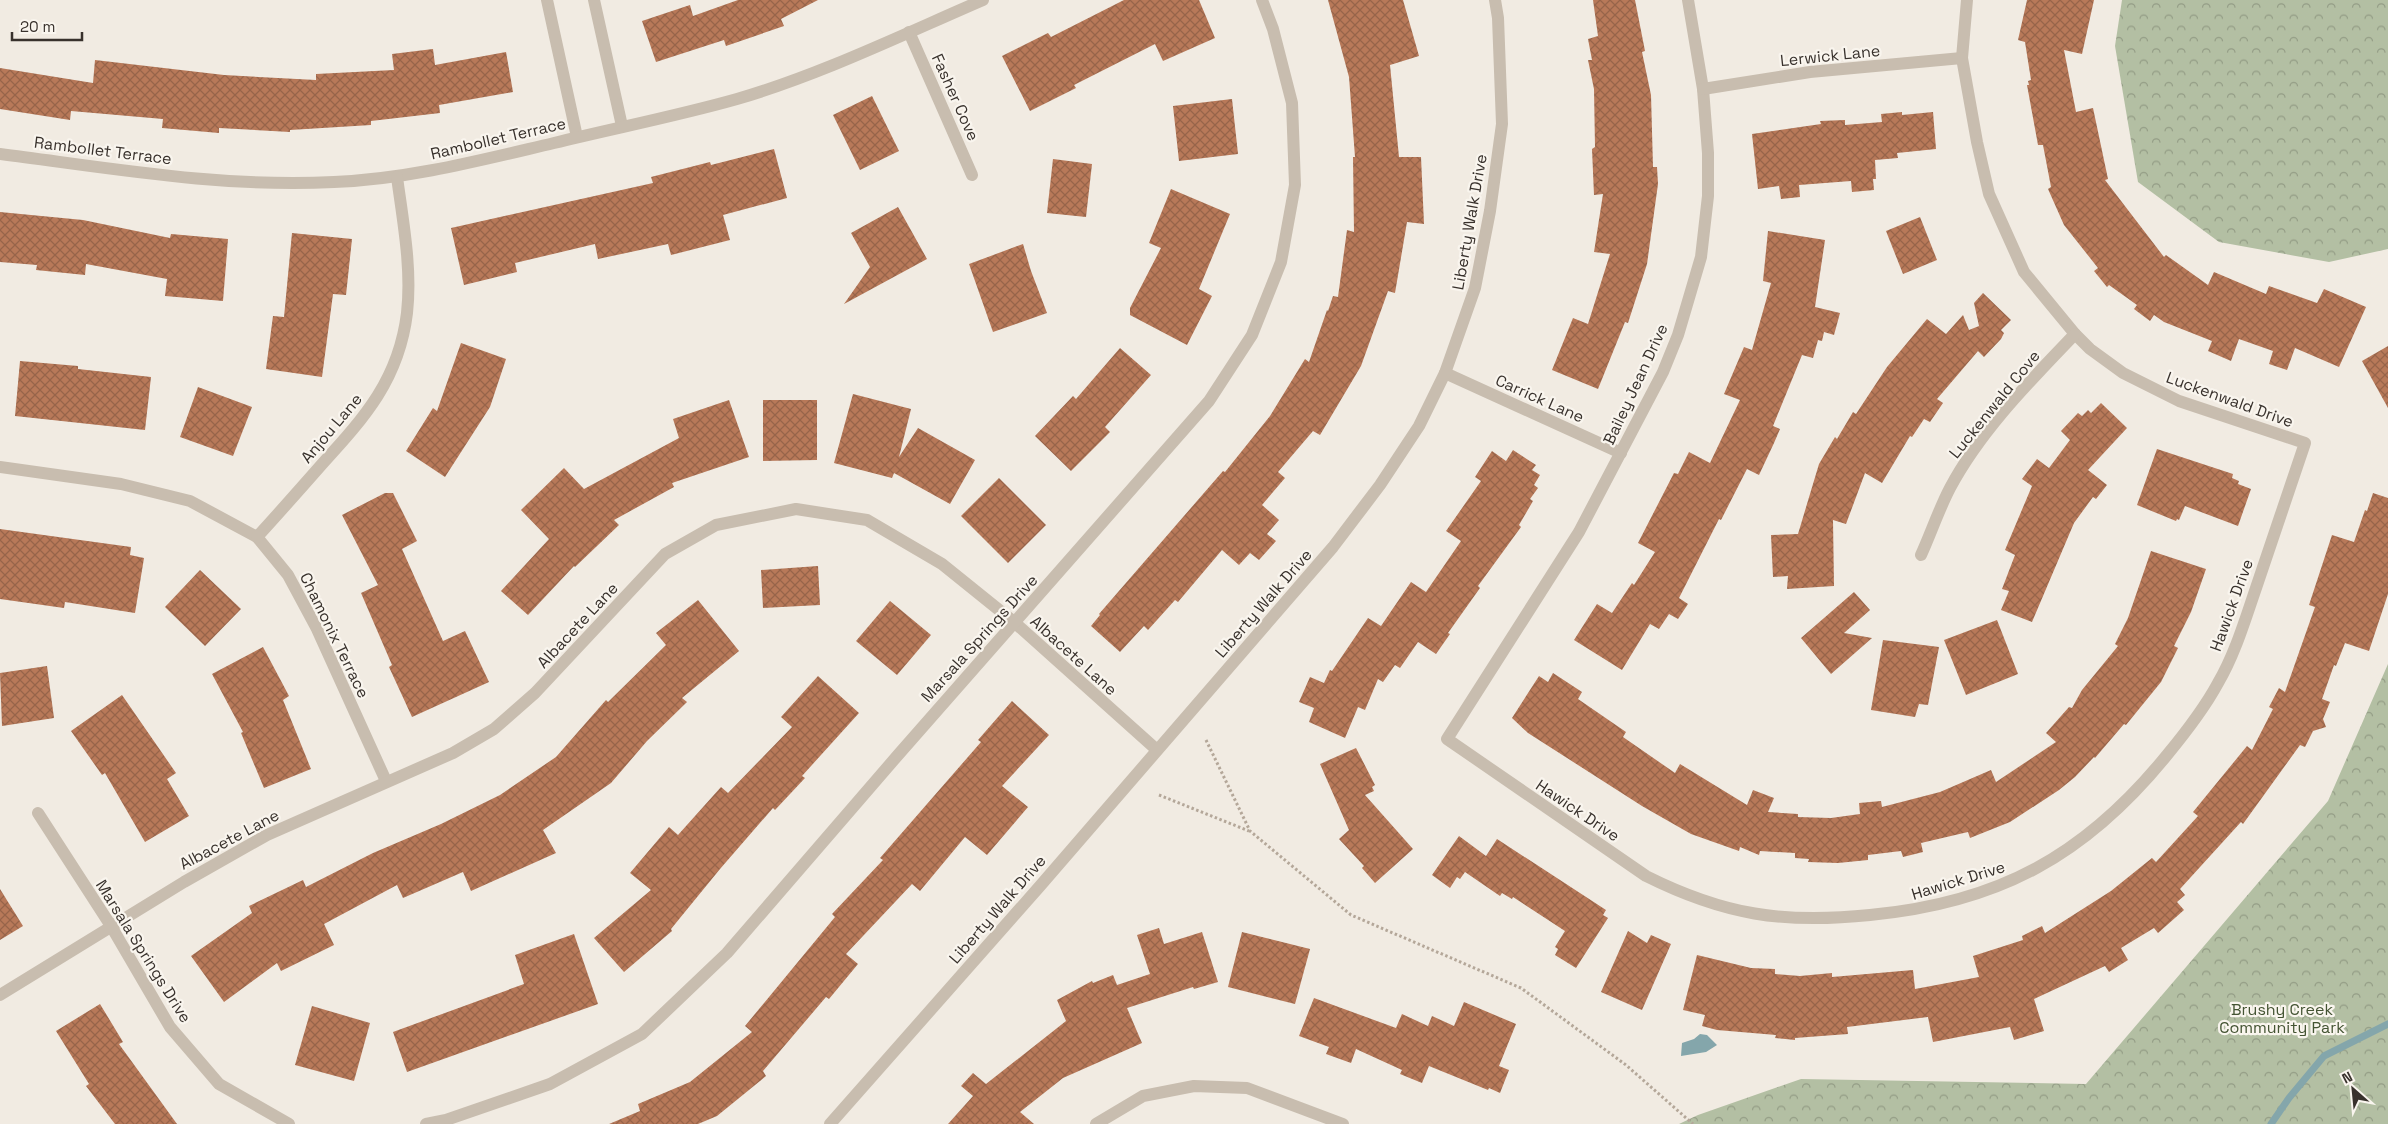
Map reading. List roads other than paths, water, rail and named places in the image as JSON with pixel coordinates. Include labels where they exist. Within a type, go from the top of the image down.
[{"type":"street","points":[[546,0],[577,137]]},
{"type":"street","points":[[594,0],[622,126]]},
{"type":"street","name":"Rambollet Terrace","points":[[0,154],[157,174],[277,183],[335,182],[397,177],[456,166],[739,98],[823,68],[983,0]]},
{"type":"street","name":"Marsala Springs Drive","points":[[426,1124],[446,1120],[550,1084],[642,1034],[727,954],[1208,401],[1252,335],[1281,262],[1295,184],[1292,103],[1273,29],[1262,0]]},
{"type":"street","name":"Liberty Walk Drive","points":[[830,1124],[1333,547],[1380,485],[1419,426],[1446,373],[1476,288],[1490,212],[1502,124],[1498,18],[1495,0]]},
{"type":"street","name":"Bailey Jean Drive","points":[[1447,739],[1579,532],[1663,372],[1678,335],[1701,258],[1708,196],[1708,153],[1703,89],[1688,0]]},
{"type":"street","name":"Luckenwald Drive","points":[[1967,0],[1962,58],[1977,142],[1989,194],[2024,272],[2075,334],[2090,349],[2123,373],[2160,393],[2305,443]]},
{"type":"street","name":"Fasher Cove","points":[[909,32],[972,175]]},
{"type":"street","name":"Lerwick Lane","points":[[1703,89],[1810,72],[1962,58]]},
{"type":"street","name":"Anjou Lane","points":[[257,537],[366,416],[384,388],[398,357],[407,311],[407,255],[397,177]]},
{"type":"street","name":"Luckenwald Cove","points":[[1921,555],[1950,488],[1976,448],[2039,371],[2075,334]]},
{"type":"street","name":"Carrick Lane","points":[[1446,373],[1621,453]]},
{"type":"street","name":"Hawick Drive","points":[[1447,739],[1646,876],[1679,892],[1714,905],[1750,914],[1789,919],[1828,919],[1909,912],[1990,890],[2029,873],[2066,852],[2098,827],[2152,774],[2197,717],[2220,681],[2237,642],[2305,443]]},
{"type":"street","name":"Chamonix Terrace","points":[[0,468],[121,484],[190,500],[257,537],[288,575],[317,629],[386,781]]},
{"type":"street","name":"Albacete Lane","points":[[0,995],[111,926],[267,835],[453,752],[494,729],[535,693],[665,554],[716,524],[796,509],[867,520],[942,564],[1014,622],[1157,750]]},
{"type":"street","name":"Marsala Springs Drive","points":[[38,813],[111,926],[170,1027],[219,1084],[290,1124]]},
{"type":"street","points":[[1096,1124],[1143,1096],[1194,1086],[1247,1088],[1343,1124]]},
{"type":"water","points":[[1700,1034],[1707,1035],[1717,1045],[1706,1052],[1681,1056],[1682,1043],[1694,1039]]},
{"type":"waterway","points":[[2271,1124],[2289,1098],[2324,1056],[2388,1024]]},
{"type":"park label","name":"Brushy Creek Community Park","points":[[2282,1018]]}]
